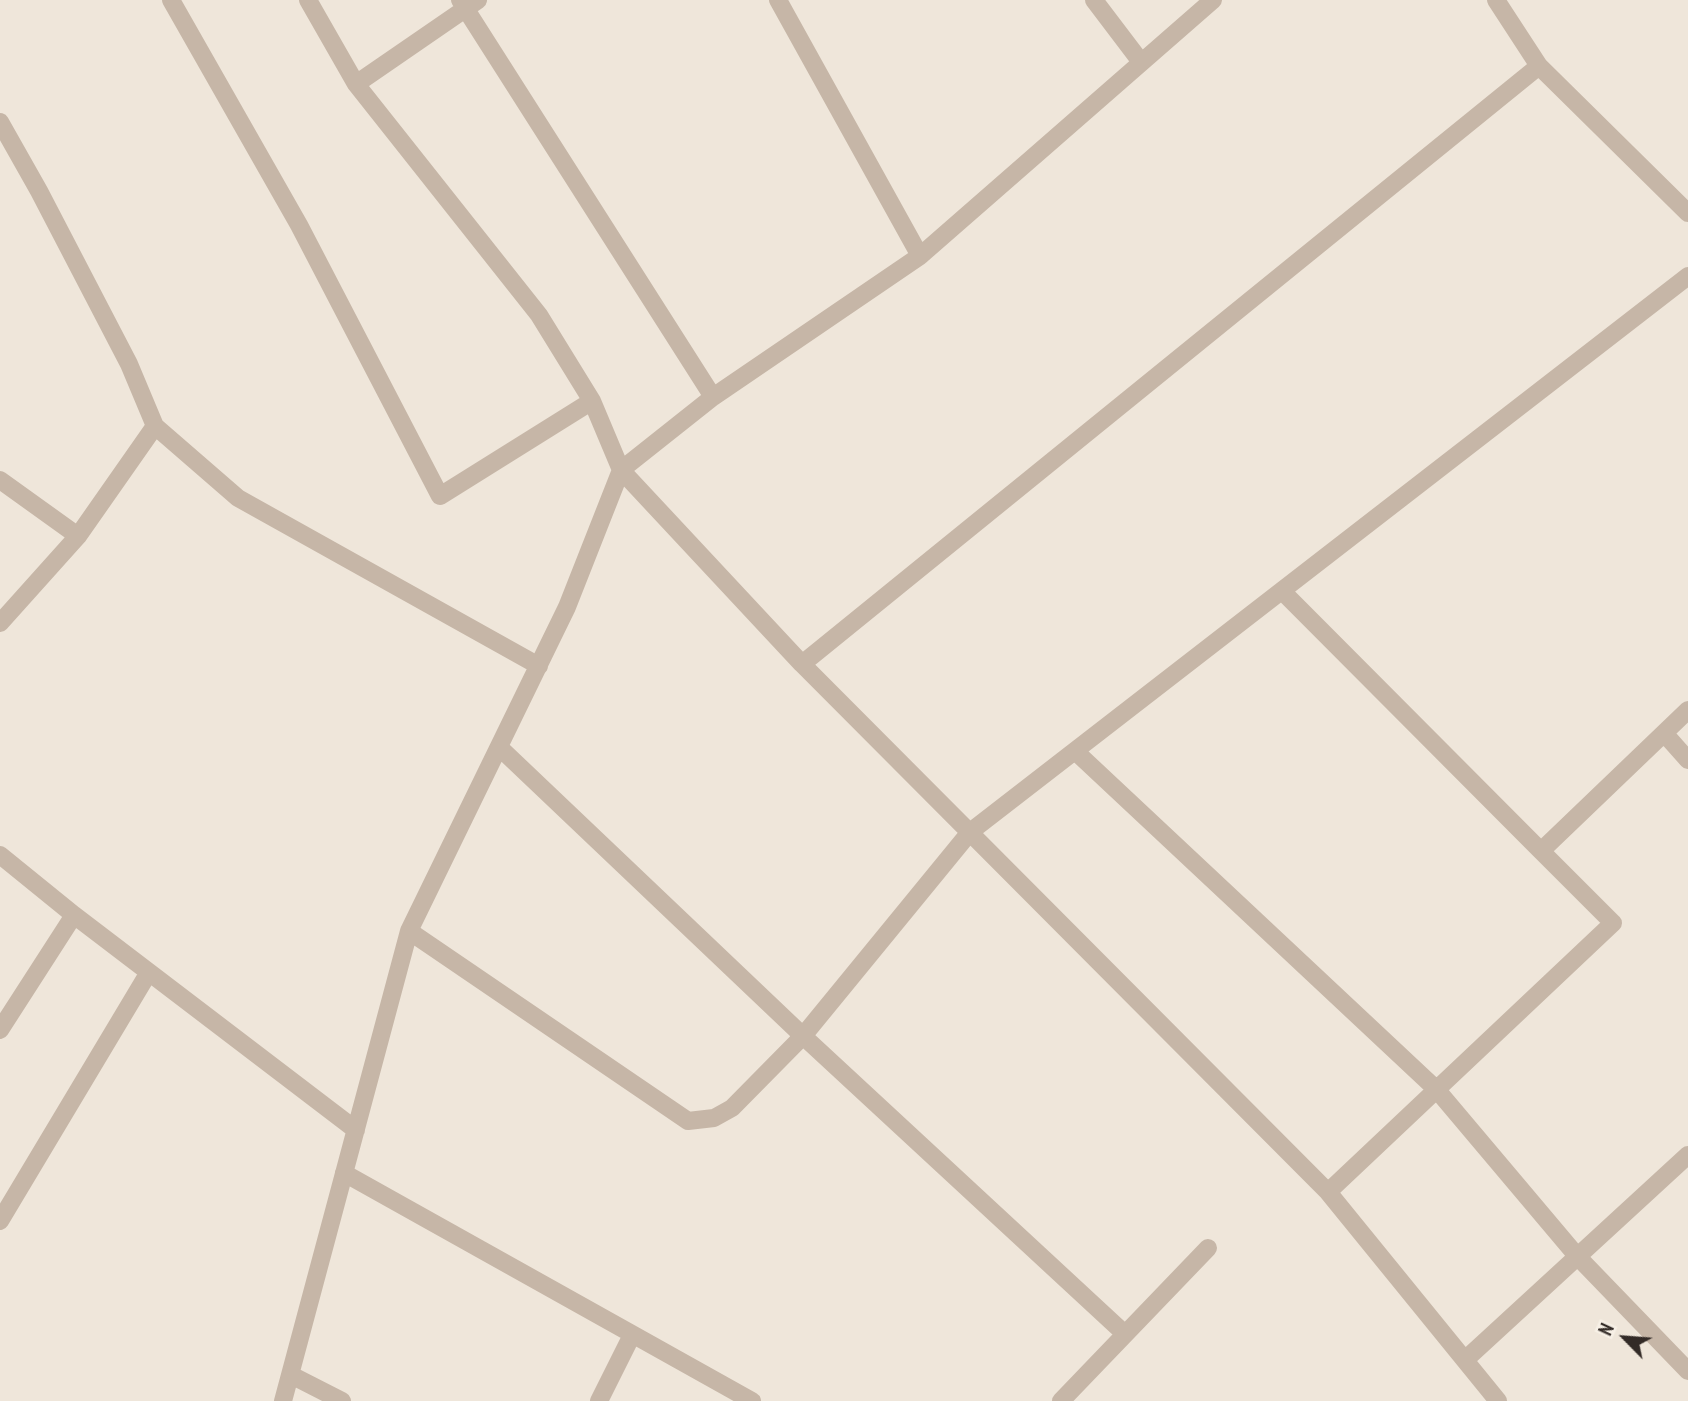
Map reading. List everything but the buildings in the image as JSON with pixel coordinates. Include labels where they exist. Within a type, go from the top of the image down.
[{"type":"street","points":[[171,0],[299,225],[440,496],[592,401]]},
{"type":"street","points":[[308,0],[356,84],[539,315],[592,401],[621,470],[802,664],[1328,1192],[1498,1401]]},
{"type":"street","points":[[778,0],[920,256]]},
{"type":"street","points":[[1094,0],[1141,62]]},
{"type":"street","points":[[284,1401],[409,931],[567,607],[621,470],[713,397],[920,256],[1213,0]]},
{"type":"street","points":[[1496,0],[1539,66],[1682,208],[1688,189]]},
{"type":"street","points":[[356,84],[468,3],[713,397]]},
{"type":"street","points":[[802,664],[1539,66]]},
{"type":"street","points":[[0,122],[129,364],[155,426],[238,498],[539,666]]},
{"type":"street","points":[[409,931],[688,1121],[714,1118],[732,1108],[803,1036],[971,832],[1688,276]]},
{"type":"street","points":[[0,623],[78,537],[155,426]]},
{"type":"street","points":[[0,480],[78,537]]},
{"type":"street","points":[[1282,591],[1613,923],[1328,1192]]},
{"type":"street","points":[[1541,851],[1688,710]]},
{"type":"street","points":[[1664,733],[1688,760]]},
{"type":"street","points":[[499,747],[803,1036],[1125,1334]]},
{"type":"street","points":[[1075,751],[1437,1090],[1577,1256],[1688,1371]]},
{"type":"street","points":[[0,855],[74,915],[356,1130]]},
{"type":"street","points":[[0,1030],[74,915]]},
{"type":"street","points":[[0,1221],[149,972]]},
{"type":"street","points":[[1466,1359],[1688,1155]]},
{"type":"street","points":[[344,1173],[752,1401]]},
{"type":"street","points":[[1060,1401],[1208,1248]]},
{"type":"street","points":[[599,1401],[632,1335]]},
{"type":"street","points":[[290,1375],[342,1401]]}]
